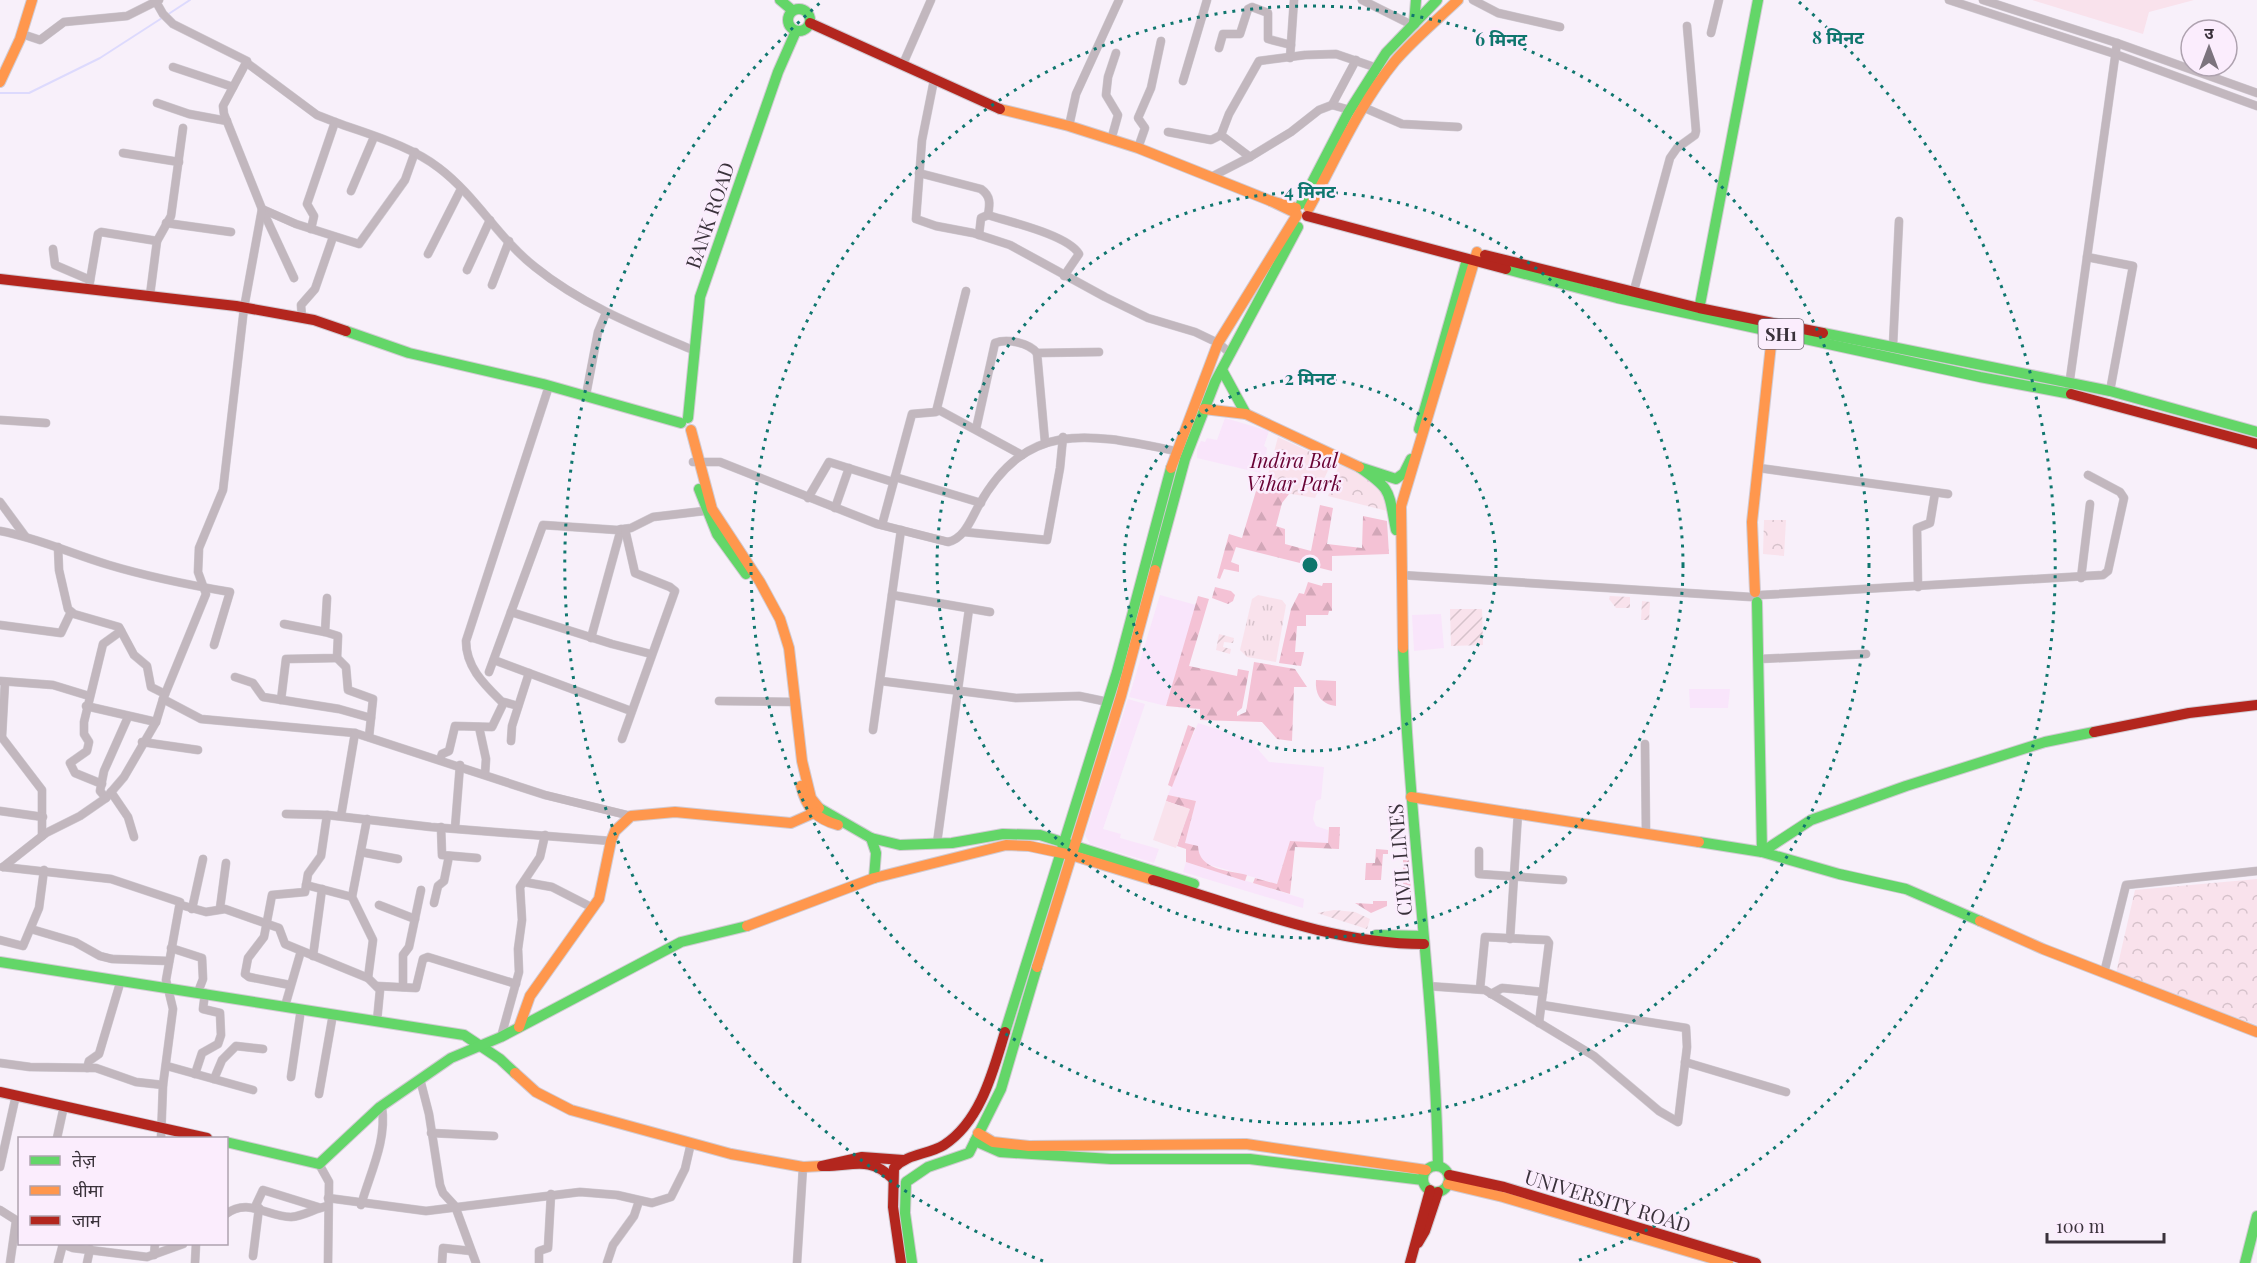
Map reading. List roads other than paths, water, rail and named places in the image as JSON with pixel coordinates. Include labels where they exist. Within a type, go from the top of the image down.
[{"type":"main road","points":[[0,82],[22,34],[32,0]]},
{"type":"main road","points":[[780,0],[800,6],[810,16],[810,23],[806,29],[796,31],[790,27],[787,20],[800,6]]},
{"type":"main road","points":[[1414,40],[1416,0]]},
{"type":"main road","points":[[969,1153],[1001,1089],[1009,1067],[1068,850],[1150,571],[1185,459],[1204,409],[1350,110],[1377,68],[1413,24],[1439,0],[1448,10]]},
{"type":"main road","points":[[1150,571],[1176,451],[1218,343],[1302,212],[1387,71],[1414,40],[1458,0]]},
{"type":"main road","points":[[1698,312],[1758,0]]},
{"type":"main road","points":[[810,23],[992,107],[1069,126],[1138,148],[1302,212]]},
{"type":"main road","name":"BANK ROAD","points":[[696,462],[686,425],[700,297],[713,254],[778,72],[796,31]]},
{"type":"main road","points":[[0,52],[11,59]]},
{"type":"main road","name":"SH1","points":[[1302,212],[1698,312],[2069,388],[2110,391],[2257,432]]},
{"type":"main road","points":[[1388,491],[1390,483],[1409,465],[1472,255]]},
{"type":"main road","points":[[1400,550],[1402,545],[1401,506],[1426,432],[1472,255]]},
{"type":"main road","points":[[0,279],[89,284],[302,318],[409,353],[586,395],[686,425]]},
{"type":"main road","points":[[1761,852],[1760,659],[1751,538],[1773,327]]},
{"type":"main road","name":"SH1","points":[[1773,327],[1893,345],[2069,388],[2257,444]]},
{"type":"main road","points":[[1222,370],[1246,414]]},
{"type":"main road","points":[[1204,409],[1246,414],[1359,467],[1396,479],[1402,482],[1405,490]]},
{"type":"main road","points":[[696,462],[705,511],[727,551],[753,584],[773,621],[782,649],[793,702]]},
{"type":"main road","points":[[696,462],[712,509],[760,582],[780,619],[789,648],[804,801],[823,821],[861,832],[871,838],[900,845],[937,843],[1002,834],[1040,835],[1068,850]]},
{"type":"main road","points":[[1359,467],[1383,483],[1388,491],[1400,550]]},
{"type":"main road","points":[[1388,491],[1397,497],[1405,490]]},
{"type":"main road","name":"CIVIL LINES","points":[[1400,550],[1411,797],[1438,1109],[1438,1166]]},
{"type":"main road","points":[[1761,852],[1811,820],[1906,786],[2045,742],[2186,714],[2257,705]]},
{"type":"main road","points":[[1411,797],[1761,852],[1906,890],[2104,973],[2257,1032]]},
{"type":"main road","points":[[519,1026],[530,996],[599,899],[610,841],[615,831],[631,816],[675,812],[791,823],[816,812]]},
{"type":"main road","points":[[871,838],[876,853],[874,878]]},
{"type":"main road","points":[[228,1142],[319,1164],[357,1125],[420,1079],[478,1044],[501,1037],[681,942],[730,932],[874,878],[1006,845],[1068,850],[1350,932],[1424,940]]},
{"type":"main road","points":[[901,1263],[892,1178],[894,1168],[903,1160],[945,1145],[961,1128],[977,1105],[1001,1052],[1068,850]]},
{"type":"main road","points":[[0,962],[464,1035],[500,1059],[536,1092],[571,1110],[691,1143],[803,1167],[837,1167],[872,1162],[880,1165],[892,1178],[906,1182]]},
{"type":"main road","points":[[0,1092],[64,1106],[161,1134],[196,1137]]},
{"type":"main road","points":[[961,1128],[968,1135],[993,1142],[1029,1146],[1246,1144],[1425,1175]]},
{"type":"main road","points":[[976,1137],[987,1149]]},
{"type":"main road","points":[[906,1182],[928,1167],[987,1149],[1000,1152],[1111,1159],[1250,1160],[1425,1175],[1438,1166],[1443,1168],[1449,1179],[1434,1191],[1410,1263]]},
{"type":"main road","points":[[822,1166],[871,1156],[890,1156],[903,1160]]},
{"type":"main road","points":[[1425,1175],[1434,1191]]},
{"type":"main road","name":"UNIVERSITY ROAD","points":[[1449,1179],[1728,1263]]},
{"type":"main road","name":"UNIVERSITY ROAD","points":[[1449,1179],[1504,1187],[1756,1263]]},
{"type":"main road","points":[[906,1182],[905,1212],[912,1263]]},
{"type":"main road","points":[[2245,1263],[2257,1216]]},
{"type":"street","points":[[903,64],[931,0]]},
{"type":"street","points":[[1069,126],[1076,94],[1119,0]]},
{"type":"street","points":[[1183,81],[1207,0]]},
{"type":"street","points":[[1290,58],[1294,0]]},
{"type":"street","points":[[1362,0],[1413,24]]},
{"type":"street","points":[[1473,0],[1498,12],[1560,27]]},
{"type":"street","points":[[1710,33],[1719,0]]},
{"type":"street","points":[[1949,0],[2115,54],[2257,105]]},
{"type":"street","points":[[1983,0],[2116,43],[2257,93]]},
{"type":"street","points":[[22,34],[40,40],[64,22],[118,18],[157,1],[165,16],[188,32],[243,56],[247,63],[317,115],[415,152],[440,169],[533,266],[606,313],[693,350]]},
{"type":"street","points":[[1218,48],[1223,34],[1239,36],[1248,9],[1252,7],[1268,13],[1268,39],[1291,45]]},
{"type":"street","points":[[2052,33],[2055,23]]},
{"type":"street","points":[[1633,296],[1670,158],[1677,148],[1695,135],[1696,131],[1687,26]]},
{"type":"street","points":[[1138,148],[1145,128],[1138,118],[1151,88],[1161,41]]},
{"type":"street","points":[[2069,388],[2116,43]]},
{"type":"street","points":[[1111,140],[1118,115],[1106,95],[1108,77],[1116,53]]},
{"type":"street","points":[[1168,132],[1211,140],[1221,135],[1229,114],[1259,62],[1336,54],[1377,68]]},
{"type":"street","points":[[1332,105],[1356,60]]},
{"type":"street","points":[[247,63],[223,106],[262,209],[294,278]]},
{"type":"street","points":[[173,67],[233,87]]},
{"type":"street","points":[[934,80],[925,119],[916,219],[928,225],[979,235],[1010,245],[1064,276],[1148,318],[1196,332],[1218,343],[1230,353]]},
{"type":"street","points":[[158,103],[189,114],[227,121]]},
{"type":"street","points":[[1213,176],[1291,132],[1319,110],[1332,105],[1350,110]]},
{"type":"street","points":[[1365,108],[1402,124],[1458,127]]},
{"type":"street","points":[[311,229],[314,216],[307,204],[335,123]]},
{"type":"street","points":[[150,295],[157,241],[171,216],[183,128]]},
{"type":"street","points":[[1221,135],[1250,157]]},
{"type":"street","points":[[351,191],[374,137]]},
{"type":"street","points":[[262,209],[333,237],[355,244],[361,242],[405,180],[415,152]]},
{"type":"street","points":[[123,153],[178,162]]},
{"type":"street","points":[[919,174],[981,189],[987,193],[990,202],[988,215]]},
{"type":"street","points":[[428,254],[460,189]]},
{"type":"street","points":[[1,867],[42,836],[80,816],[109,795],[124,777],[142,742],[156,722],[164,696],[202,610],[206,594],[198,572],[199,548],[223,490],[244,308],[262,209]]},
{"type":"street","points":[[979,235],[981,218],[988,215],[1046,234],[1072,246],[1079,254],[1064,276]]},
{"type":"street","points":[[467,270],[490,220]]},
{"type":"street","points":[[1893,345],[1899,221]]},
{"type":"street","points":[[166,223],[231,232]]},
{"type":"street","points":[[53,249],[55,265],[89,284],[98,234],[101,232],[157,241]]},
{"type":"street","points":[[302,318],[301,305],[315,289],[333,237]]},
{"type":"street","points":[[492,285],[509,241]]},
{"type":"street","points":[[2087,257],[2133,266],[2110,391]]},
{"type":"street","points":[[882,525],[912,414],[917,411],[932,414],[937,409],[966,291]]},
{"type":"street","points":[[586,395],[589,369],[598,332],[606,313]]},
{"type":"street","points":[[976,429],[994,343],[1002,341],[1026,345],[1037,353],[1099,352]]},
{"type":"street","points":[[1037,353],[1045,442]]},
{"type":"street","points":[[518,706],[503,703],[473,668],[466,651],[466,641],[549,386]]},
{"type":"street","points":[[937,409],[1022,455]]},
{"type":"street","points":[[0,420],[46,423]]},
{"type":"street","points":[[964,532],[1047,540],[1063,437]]},
{"type":"street","points":[[696,462],[720,462],[882,525],[948,543],[964,532],[1002,471],[1022,455],[1045,442],[1063,437],[1116,440],[1176,451]]},
{"type":"street","points":[[808,498],[829,462],[981,503]]},
{"type":"street","points":[[835,508],[849,468]]},
{"type":"street","points":[[1759,468],[1948,494]]},
{"type":"street","points":[[1401,575],[1756,596],[2103,575],[2108,571],[2124,502],[2120,492],[2088,475]]},
{"type":"street","points":[[1918,587],[1917,528],[1930,523],[1935,493]]},
{"type":"street","points":[[0,502],[26,536]]},
{"type":"street","points":[[2081,578],[2090,504]]},
{"type":"street","points":[[489,672],[543,525],[599,531],[623,529],[654,517],[705,511]]},
{"type":"street","points":[[591,638],[623,529]]},
{"type":"street","points":[[622,739],[675,591],[670,586],[635,573],[623,529]]},
{"type":"street","points":[[873,730],[901,530]]},
{"type":"street","points":[[0,531],[26,536],[110,565],[230,592],[214,645]]},
{"type":"street","points":[[0,625],[61,633],[71,612],[62,588],[58,547]]},
{"type":"street","points":[[892,595],[990,612]]},
{"type":"street","points":[[325,632],[327,598]]},
{"type":"street","points":[[937,843],[956,690],[969,609]]},
{"type":"street","points":[[71,612],[116,624],[134,655],[147,666],[151,687],[201,719],[355,733],[460,765],[545,795],[631,816]]},
{"type":"street","points":[[511,612],[591,638],[651,654]]},
{"type":"street","points":[[284,624],[338,636],[337,658]]},
{"type":"street","points":[[102,784],[75,773],[70,765],[72,761],[87,751],[89,742],[84,734],[86,706],[103,644],[121,630]]},
{"type":"street","points":[[1760,659],[1866,654]]},
{"type":"street","points":[[281,700],[286,659],[337,658],[346,667],[348,690],[373,699],[369,737]]},
{"type":"street","points":[[494,660],[631,711]]},
{"type":"street","points":[[511,741],[518,706],[529,673]]},
{"type":"street","points":[[235,677],[254,682],[263,697],[339,709],[371,718]]},
{"type":"street","points":[[881,681],[1016,698],[1113,697]]},
{"type":"street","points":[[42,836],[42,790],[1,736],[2,682],[52,685],[89,696]]},
{"type":"street","points":[[719,701],[793,702]]},
{"type":"street","points":[[440,760],[442,754],[449,752],[455,726],[493,726],[503,703]]},
{"type":"street","points":[[86,706],[156,722]]},
{"type":"street","points":[[128,717],[105,771],[101,794],[109,795],[128,816],[134,837]]},
{"type":"street","points":[[479,727],[486,759],[485,774]]},
{"type":"street","points":[[340,816],[355,733]]},
{"type":"street","points":[[142,742],[198,750]]},
{"type":"street","points":[[1645,744],[1646,833]]},
{"type":"street","points":[[455,828],[460,765]]},
{"type":"street","points":[[0,811],[43,817]]},
{"type":"street","points":[[1510,939],[1518,813]]},
{"type":"street","points":[[286,814],[340,816],[610,841]]},
{"type":"street","points":[[290,985],[249,977],[245,974],[248,958],[262,940],[272,895],[302,892],[306,885],[308,874],[321,856],[327,815]]},
{"type":"street","points":[[367,819],[352,897],[374,940],[368,978]]},
{"type":"street","points":[[441,827],[441,853],[449,856],[477,858]]},
{"type":"street","points":[[501,1037],[516,984],[522,920],[520,887],[540,857],[545,835]]},
{"type":"street","points":[[1479,851],[1479,874],[1563,879]]},
{"type":"street","points":[[361,852],[398,860]]},
{"type":"street","points":[[434,903],[438,886],[444,881],[449,856]]},
{"type":"street","points":[[192,909],[203,859]]},
{"type":"street","points":[[220,908],[226,863]]},
{"type":"street","points":[[1,867],[44,870],[125,883],[168,896],[192,909],[206,912],[220,908],[267,923],[281,930],[283,943],[368,978],[377,986],[380,990],[377,1021]]},
{"type":"street","points":[[0,940],[23,946],[39,908],[44,870]]},
{"type":"street","points":[[2104,973],[2119,904],[2126,885],[2257,871]]},
{"type":"street","points":[[524,882],[552,887],[593,908]]},
{"type":"street","points":[[306,885],[352,897]]},
{"type":"street","points":[[313,956],[322,889]]},
{"type":"street","points":[[403,987],[403,955],[409,947],[421,890]]},
{"type":"street","points":[[161,1134],[163,1085],[173,1009],[168,988],[169,961],[181,905]]},
{"type":"street","points":[[379,905],[415,919]]},
{"type":"street","points":[[31,929],[75,942],[112,959],[169,961]]},
{"type":"street","points":[[1480,989],[1484,940],[1488,936],[1549,941],[1539,1023]]},
{"type":"street","points":[[171,948],[202,958],[203,1009],[220,1013],[221,1035],[218,1044],[202,1053],[195,1074]]},
{"type":"street","points":[[285,1006],[301,951]]},
{"type":"street","points":[[377,986],[418,987],[423,959],[428,957],[516,984]]},
{"type":"street","points":[[87,1068],[89,1061],[99,1054],[121,980]]},
{"type":"street","points":[[1427,986],[1480,989],[1491,994],[1594,1056],[1659,1111],[1678,1122],[1685,1062],[1687,1033],[1685,1027],[1542,1005]]},
{"type":"street","points":[[1491,994],[1502,988],[1543,992]]},
{"type":"street","points":[[291,1077],[302,1009]]},
{"type":"street","points":[[319,1094],[333,1014]]},
{"type":"street","points":[[214,1079],[222,1060],[236,1046],[262,1049]]},
{"type":"street","points":[[1685,1062],[1786,1092]]},
{"type":"street","points":[[0,1063],[30,1067],[105,1070],[136,1082],[163,1085]]},
{"type":"street","points":[[167,1066],[253,1090]]},
{"type":"street","points":[[420,1079],[440,1185],[443,1193],[455,1206],[476,1263]]},
{"type":"street","points":[[0,1167],[16,1095]]},
{"type":"street","points":[[57,1137],[64,1106]]},
{"type":"street","points":[[361,1205],[377,1159],[383,1119],[382,1107]]},
{"type":"street","points":[[432,1133],[494,1136]]},
{"type":"street","points":[[228,1212],[235,1207],[257,1208],[289,1217],[305,1215],[328,1202],[426,1211],[580,1192],[617,1195],[652,1203],[671,1197],[685,1169],[691,1143]]},
{"type":"street","points":[[319,1164],[329,1182],[328,1263]]},
{"type":"street","points":[[797,1263],[803,1167]]},
{"type":"street","points":[[253,1256],[257,1208],[262,1190],[318,1207]]},
{"type":"street","points":[[539,1263],[539,1251],[548,1248],[551,1194]]},
{"type":"street","points":[[607,1263],[613,1245],[634,1216],[639,1201]]},
{"type":"street","points":[[0,1210],[18,1222],[10,1263]]},
{"type":"street","points":[[58,1263],[63,1245]]},
{"type":"street","points":[[68,1245],[150,1258],[181,1245]]},
{"type":"street","points":[[195,1263],[196,1245]]},
{"type":"street","points":[[441,1263],[443,1248],[471,1251]]},
{"type":"street","points":[[87,1263],[90,1249]]},
{"type":"waterway","points":[[167,15],[190,0]]},
{"type":"waterway","points":[[0,93],[29,93],[100,58],[162,18]]},
{"type":"park label","name":"Indira Bal Vihar Park","points":[[1294,470]]}]
